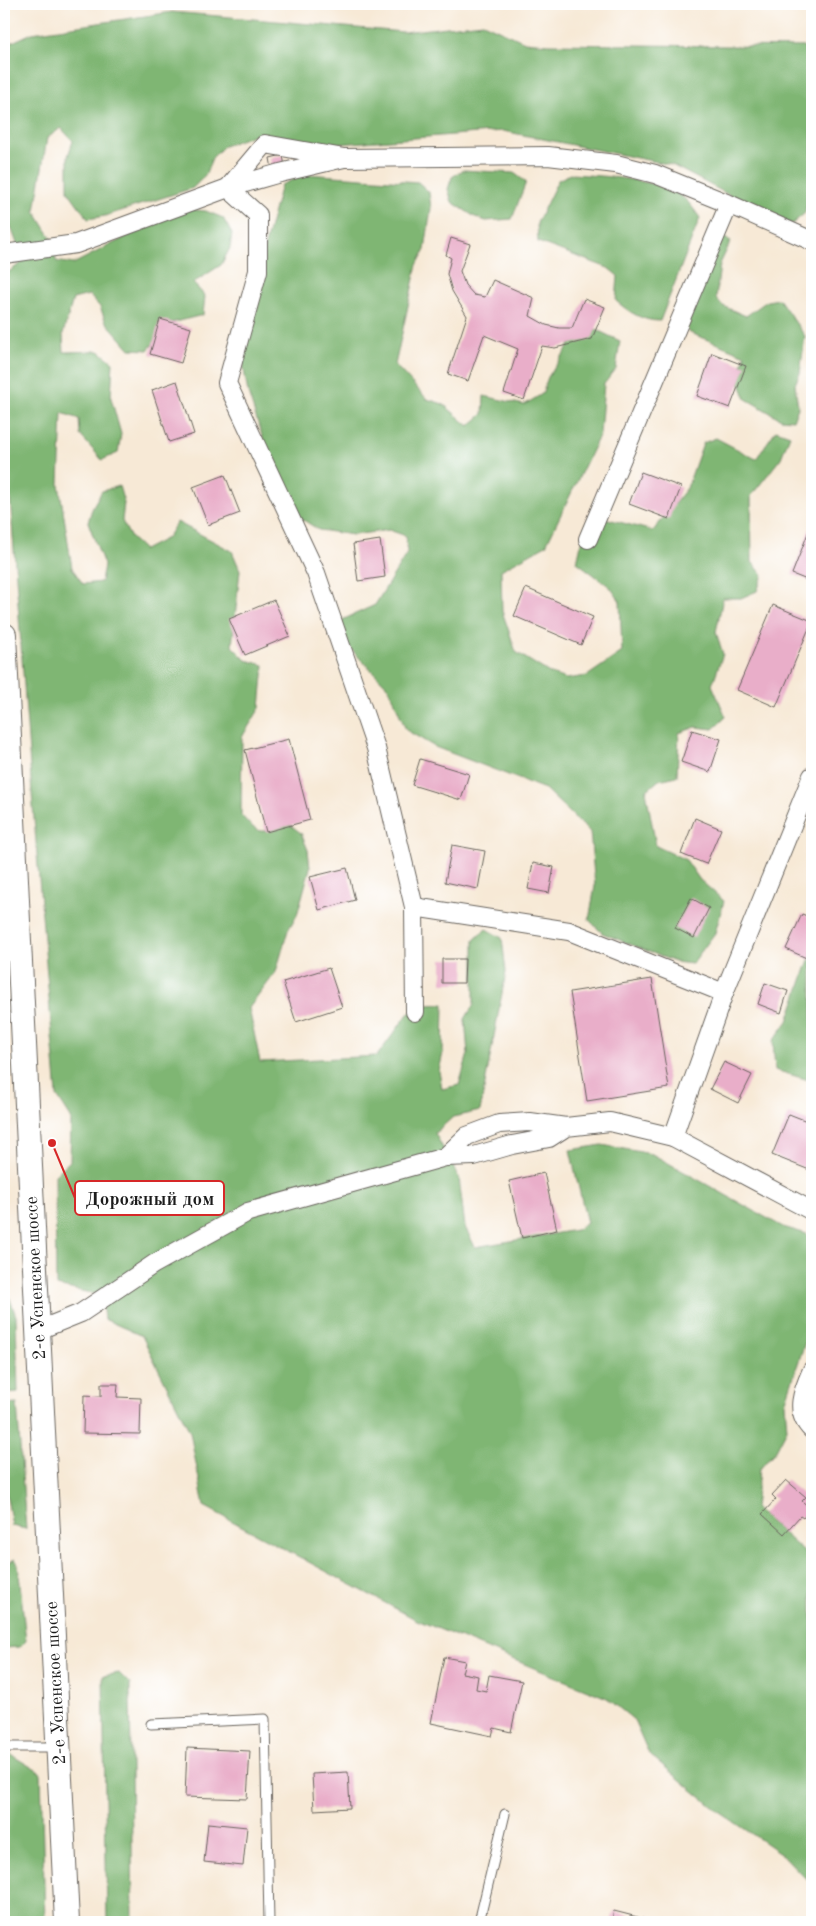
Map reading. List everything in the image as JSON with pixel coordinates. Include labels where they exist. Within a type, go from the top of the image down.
[{"type":"main road","name":"2-е Успенское шоссе","points":[[4,635],[67,1922]]},
{"type":"street","points":[[228,188],[265,144],[344,158],[548,156],[616,164],[655,174],[812,241]]},
{"type":"street","points":[[4,254],[76,244],[228,188],[280,173],[344,158]]},
{"type":"street","points":[[228,188],[258,215],[258,271],[227,383],[316,573],[376,748],[414,908],[415,1012]]},
{"type":"street","points":[[588,539],[729,204]]},
{"type":"street","points":[[673,1137],[724,993],[812,776]]},
{"type":"street","points":[[414,908],[569,931],[724,993]]},
{"type":"street","points":[[445,1157],[467,1136],[499,1124],[530,1122],[566,1127],[610,1122],[673,1137],[812,1211]]},
{"type":"street","points":[[39,1330],[81,1313],[154,1264],[248,1212],[445,1157],[474,1156],[512,1145],[549,1138],[566,1127]]},
{"type":"street","points":[[812,1370],[801,1394],[801,1410],[809,1428],[812,1430]]},
{"type":"lane","points":[[151,1724],[265,1720],[269,1922]]},
{"type":"lane","points":[[4,1747],[59,1747]]},
{"type":"lane","points":[[479,1922],[505,1814]]},
{"type":"green space","points":[[172,12],[403,32],[483,23],[525,42],[549,44],[812,47],[812,179],[805,213],[792,224],[775,219],[672,165],[503,131],[288,148],[256,134],[224,146],[212,158],[206,174],[193,188],[105,216],[88,219],[68,191],[68,156],[73,141],[61,128],[47,138],[35,211],[53,241],[56,261],[73,264],[155,222],[187,209],[206,211],[223,218],[232,234],[230,248],[221,265],[193,283],[205,296],[203,315],[171,323],[148,350],[130,349],[106,322],[100,307],[89,295],[73,299],[63,334],[64,352],[99,351],[113,362],[111,398],[121,434],[118,453],[102,460],[80,435],[79,419],[62,413],[59,484],[72,568],[83,584],[101,582],[104,565],[88,522],[93,506],[102,491],[119,486],[124,503],[122,521],[131,538],[144,550],[167,538],[177,522],[232,551],[240,570],[232,646],[246,660],[264,665],[260,708],[242,737],[241,815],[252,826],[261,831],[272,829],[286,822],[301,833],[308,850],[310,868],[297,915],[288,930],[276,972],[249,1008],[260,1062],[377,1056],[408,1014],[425,1005],[444,1004],[443,1053],[439,1071],[442,1089],[459,1085],[468,1054],[465,1019],[474,1004],[474,940],[486,929],[502,938],[506,972],[480,1111],[453,1117],[435,1133],[459,1178],[465,1227],[475,1247],[576,1230],[587,1223],[570,1150],[602,1145],[652,1154],[783,1227],[807,1234],[812,1239],[812,1321],[785,1403],[787,1429],[776,1450],[759,1470],[755,1508],[812,1559],[812,1885],[783,1855],[718,1811],[649,1754],[634,1720],[607,1698],[417,1620],[204,1506],[190,1432],[142,1336],[104,1319],[101,1295],[56,1286],[55,1175],[70,1161],[71,1118],[57,1096],[32,794],[4,414],[4,275],[23,262],[4,202],[4,46],[32,33]]},
{"type":"green space","points":[[463,170],[514,173],[526,182],[512,219],[486,221],[475,217],[452,202],[448,189],[452,177]]},
{"type":"green space","points":[[306,174],[418,182],[429,192],[431,208],[425,250],[417,265],[395,365],[427,399],[443,404],[469,426],[483,414],[484,396],[524,405],[542,394],[548,377],[584,324],[620,341],[616,369],[604,384],[600,434],[546,545],[501,570],[502,611],[516,652],[551,674],[566,679],[587,676],[622,652],[620,601],[610,587],[577,562],[581,544],[597,516],[653,531],[687,488],[703,443],[716,438],[756,459],[776,430],[790,435],[781,458],[751,496],[752,562],[763,575],[757,591],[741,598],[723,598],[716,632],[723,654],[712,685],[726,717],[713,729],[696,727],[679,733],[677,776],[659,780],[646,791],[656,846],[686,860],[700,880],[724,901],[715,933],[692,964],[675,962],[602,933],[589,920],[595,886],[590,832],[545,789],[435,747],[406,730],[389,688],[340,638],[342,620],[375,605],[407,553],[406,536],[389,530],[353,535],[319,530],[286,509],[248,393],[239,341],[281,185]]},
{"type":"green space","points":[[570,174],[631,180],[662,187],[686,200],[700,218],[660,321],[653,321],[636,315],[616,301],[618,276],[608,268],[538,242],[537,223],[558,180]]},
{"type":"green space","points":[[720,236],[731,241],[720,264],[716,298],[723,306],[746,316],[767,301],[779,299],[805,336],[800,373],[795,384],[798,408],[793,420],[781,419],[746,399],[738,379],[745,355],[688,332],[682,310]]},
{"type":"green space","points":[[812,951],[812,1081],[775,1070],[773,1041],[788,1021]]},
{"type":"green space","points":[[4,1282],[16,1316],[18,1392],[4,1393]]},
{"type":"green space","points":[[17,1404],[26,1529],[12,1526],[4,1481],[4,1405]]},
{"type":"green space","points":[[15,1559],[18,1564],[26,1641],[20,1647],[4,1648],[4,1565]]},
{"type":"green space","points":[[119,1673],[130,1684],[133,1922],[107,1922],[103,1676]]},
{"type":"green space","points":[[8,1753],[41,1773],[45,1922],[4,1922],[4,1754]]},
{"type":"building","points":[[283,155],[285,167],[272,169],[270,158]]},
{"type":"building","points":[[451,238],[470,244],[460,271],[465,285],[474,295],[485,297],[493,280],[534,298],[530,316],[546,325],[559,328],[572,328],[584,299],[605,307],[592,339],[555,348],[542,346],[524,400],[504,393],[518,349],[484,335],[468,381],[448,374],[467,316],[452,291],[447,274],[451,258],[446,255]]},
{"type":"building","points":[[160,319],[191,328],[181,363],[150,354]]},
{"type":"building","points":[[712,353],[746,366],[730,408],[697,396]]},
{"type":"building","points":[[177,381],[194,434],[169,442],[152,390]]},
{"type":"building","points":[[641,472],[681,487],[669,519],[629,504]]},
{"type":"building","points":[[225,475],[240,513],[208,525],[193,487]]},
{"type":"building","points":[[812,523],[812,582],[792,574]]},
{"type":"building","points":[[380,540],[385,577],[358,581],[353,544]]},
{"type":"building","points":[[526,588],[593,617],[581,645],[514,616]]},
{"type":"building","points":[[274,600],[290,636],[245,655],[229,619]]},
{"type":"building","points":[[773,605],[812,621],[776,707],[737,690]]},
{"type":"building","points":[[692,730],[721,739],[710,772],[681,762]]},
{"type":"building","points":[[289,739],[310,820],[266,832],[245,750]]},
{"type":"building","points":[[420,759],[469,774],[461,800],[412,785]]},
{"type":"building","points":[[695,818],[721,829],[706,864],[681,854]]},
{"type":"building","points":[[452,845],[485,851],[478,889],[445,882]]},
{"type":"building","points":[[533,863],[554,867],[549,893],[528,889]]},
{"type":"building","points":[[347,868],[355,900],[319,910],[310,877]]},
{"type":"building","points":[[691,898],[709,908],[694,938],[675,928]]},
{"type":"building","points":[[802,914],[812,918],[811,960],[786,949]]},
{"type":"building","points":[[442,959],[465,959],[464,983],[442,983]]},
{"type":"building","points":[[329,968],[342,1007],[296,1022],[283,982]]},
{"type":"building","points":[[652,979],[669,1088],[587,1101],[570,992]]},
{"type":"building","points":[[765,983],[788,991],[781,1013],[758,1004]]},
{"type":"building","points":[[724,1062],[752,1075],[738,1103],[710,1089]]},
{"type":"building","points":[[789,1114],[812,1123],[812,1171],[772,1155]]},
{"type":"building","points":[[544,1173],[557,1230],[522,1238],[509,1181]]},
{"type":"building","points":[[101,1384],[118,1384],[117,1397],[141,1398],[140,1434],[83,1433],[84,1395],[101,1396]]},
{"type":"building","points":[[786,1480],[806,1497],[802,1501],[811,1509],[803,1518],[800,1516],[784,1534],[762,1514],[776,1499],[772,1495]]},
{"type":"building","points":[[444,1657],[465,1661],[462,1673],[478,1676],[476,1689],[486,1691],[489,1675],[522,1681],[511,1732],[494,1728],[492,1736],[431,1723]]},
{"type":"building","points":[[187,1748],[250,1751],[247,1799],[185,1797]]},
{"type":"building","points":[[348,1772],[350,1808],[314,1810],[312,1774]]},
{"type":"building","points":[[208,1823],[247,1827],[243,1866],[204,1862]]},
{"type":"building","points":[[614,1911],[657,1922],[611,1922]]},
{"type":"place","name":"Дорожный дом","points":[[52,1143]]}]
